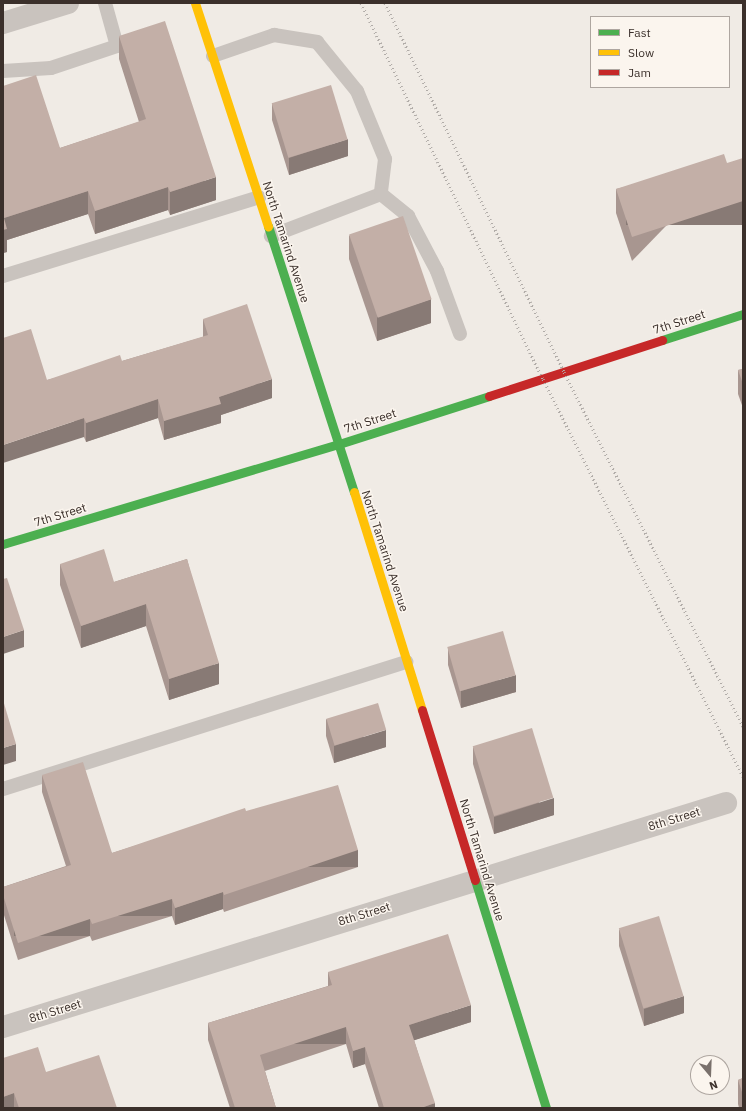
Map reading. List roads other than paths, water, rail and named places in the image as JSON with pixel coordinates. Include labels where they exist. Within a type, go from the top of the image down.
[{"type":"street","points":[[3,23],[68,3]]},
{"type":"street","name":"North Tamarind Avenue","points":[[195,3],[339,444],[475,879],[544,1108]]},
{"type":"street","name":"7th Street","points":[[3,544],[339,444],[743,314]]},
{"type":"street","name":"8th Street","points":[[3,1027],[475,879],[726,803]]},
{"type":"lane","points":[[3,71],[51,68],[117,46],[105,3]]},
{"type":"lane","points":[[212,56],[274,35],[317,42],[357,90],[385,159],[381,194]]},
{"type":"lane","points":[[271,236],[381,194]]},
{"type":"lane","points":[[381,194],[408,216],[438,271],[460,334]]},
{"type":"lane","points":[[3,276],[259,197]]},
{"type":"lane","points":[[3,790],[407,662]]},
{"type":"railway","points":[[361,3],[543,379],[743,776]]},
{"type":"railway","points":[[385,3],[564,372],[743,726]]}]
